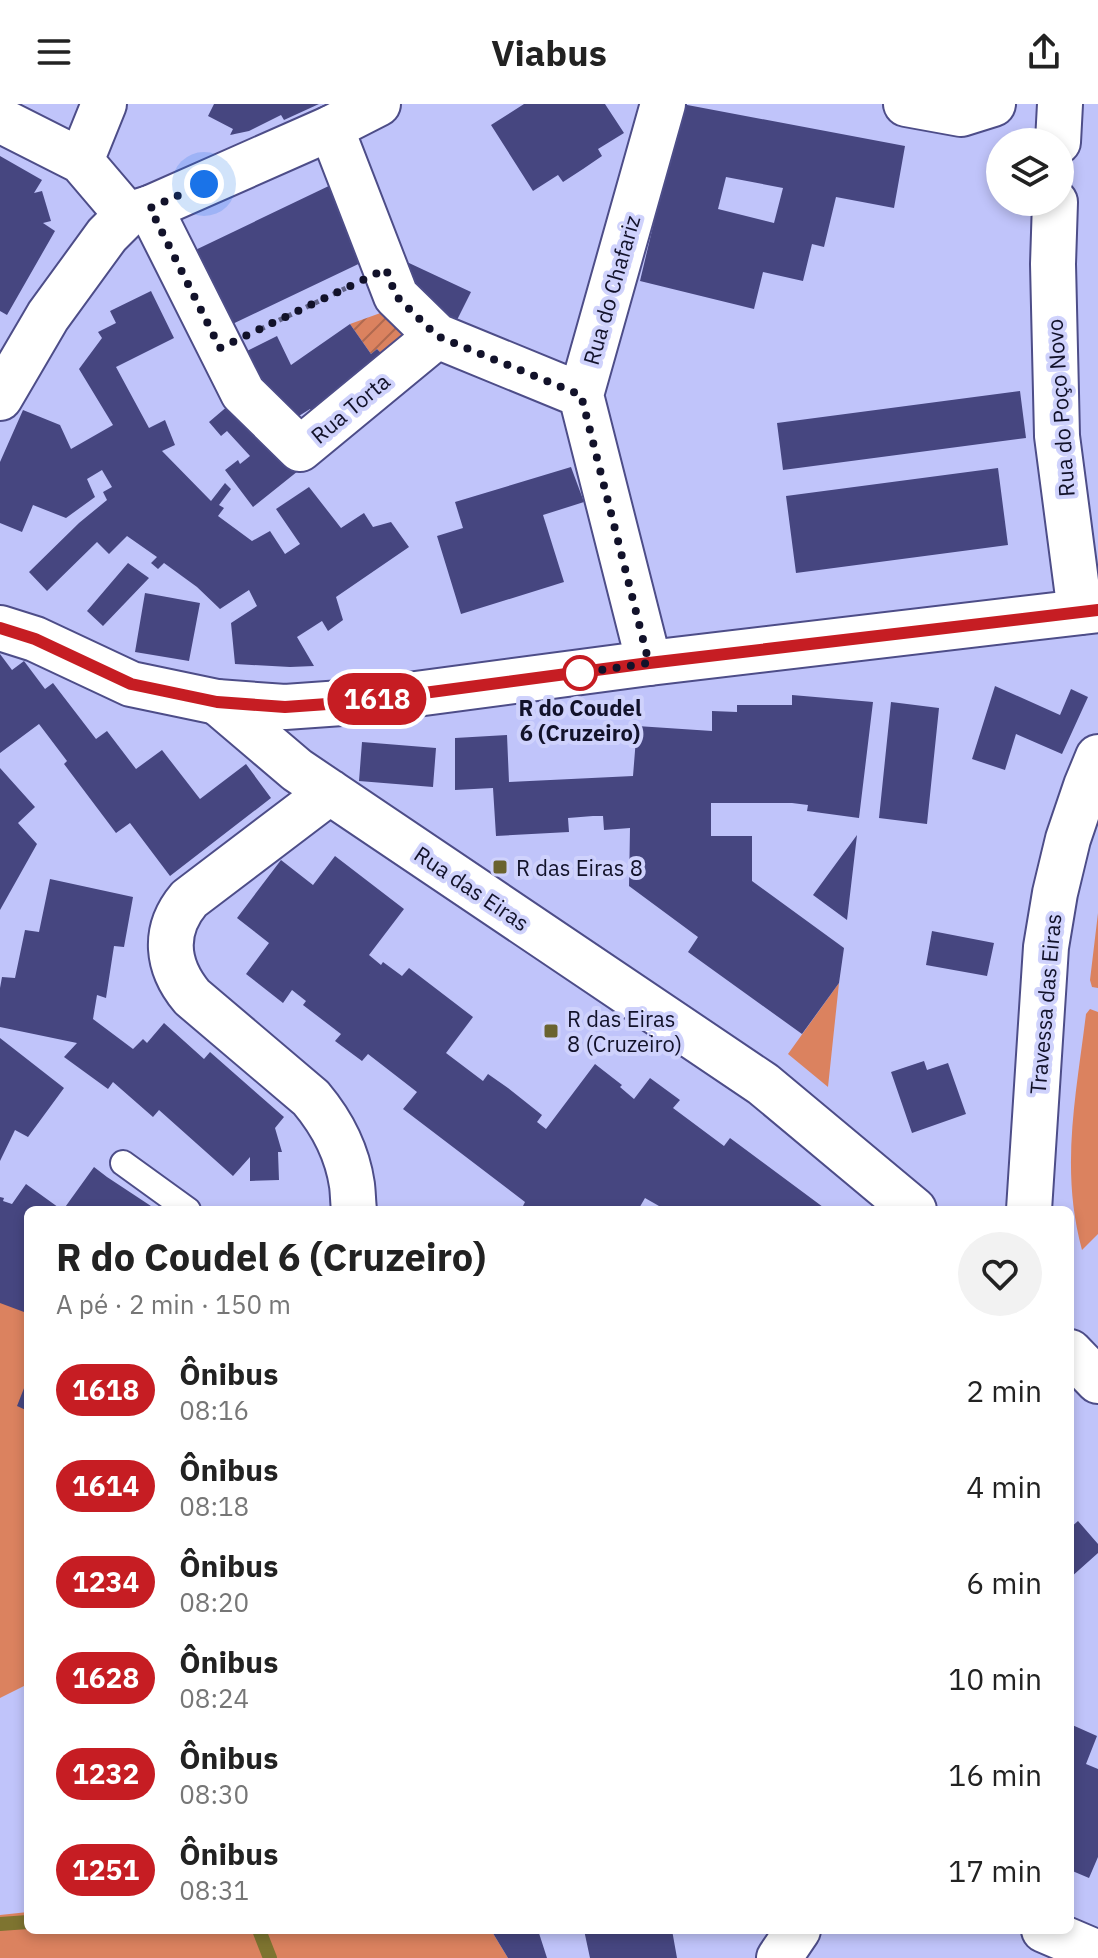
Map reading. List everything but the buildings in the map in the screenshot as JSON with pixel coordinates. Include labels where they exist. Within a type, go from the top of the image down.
[{"type":"street","points":[[0,120],[81,161],[104,104]]},
{"type":"street","points":[[0,398],[48,316],[107,235],[138,212],[331,128],[378,104]]},
{"type":"street","name":"Rua do Chafariz","points":[[649,663],[581,395],[663,104]]},
{"type":"street","points":[[906,104],[961,114],[993,104]]},
{"type":"street","points":[[1059,128],[1060,104]]},
{"type":"street","points":[[331,128],[396,296],[437,336],[581,395]]},
{"type":"street","name":"Rua Torta","points":[[81,161],[138,212],[220,348],[243,393],[300,449],[437,336]]},
{"type":"street","name":"Rua do Poço Novo","points":[[1055,216],[1057,436],[1089,611]]},
{"type":"street","points":[[217,702],[285,707],[356,702],[649,663],[1089,611]]},
{"type":"street","name":"Rua das Eiras","points":[[0,628],[35,639],[131,684],[217,702],[297,770],[763,1084],[909,1206]]},
{"type":"street","name":"Travessa das Eiras","points":[[1029,1206],[1046,947],[1068,839],[1098,757]]},
{"type":"street","points":[[330,792],[189,899],[172,930],[171,954],[178,977],[192,997],[311,1098],[326,1117],[347,1161],[354,1206]]},
{"type":"street","points":[[1074,1356],[1098,1381]]},
{"type":"street","points":[[779,1958],[795,1934]]},
{"type":"street","points":[[1053,1934],[1098,1953]]},
{"type":"lane","points":[[123,1163],[182,1206]]},
{"type":"path","points":[[220,348],[386,269]]},
{"type":"shaded area","points":[[386,311],[417,337],[383,355],[377,349],[371,354],[350,324]]},
{"type":"shaded area","points":[[1098,913],[1098,988],[1092,987],[1090,980]]},
{"type":"shaded area","points":[[839,983],[828,1087],[788,1054]]},
{"type":"shaded area","points":[[1090,1009],[1098,1012],[1098,1234],[1082,1250],[1075,1220],[1071,1161],[1086,1014]]},
{"type":"shaded area","points":[[0,1258],[24,1267],[24,1686],[0,1698]]},
{"type":"shaded area","points":[[24,1912],[24,1934],[493,1934],[508,1958],[0,1958],[0,1915]]},
{"type":"waterway","points":[[0,1924],[24,1922]]},
{"type":"waterway","points":[[261,1934],[270,1958]]},
{"type":"bus line","name":"1618","points":[[0,628],[35,639],[131,684],[217,702],[285,707],[356,702],[649,663],[1098,610]]},
{"type":"place","name":"R do Coudel 6 (Cruzeiro)","points":[[580,673]]},
{"type":"place","name":"R das Eiras 8","points":[[500,867]]},
{"type":"place","name":"R das Eiras 8 (Cruzeiro)","points":[[551,1031]]},
{"type":"route","points":[[204,184],[150,208],[220,348],[386,269],[396,296],[437,336],[581,395],[649,663],[580,673]]}]
